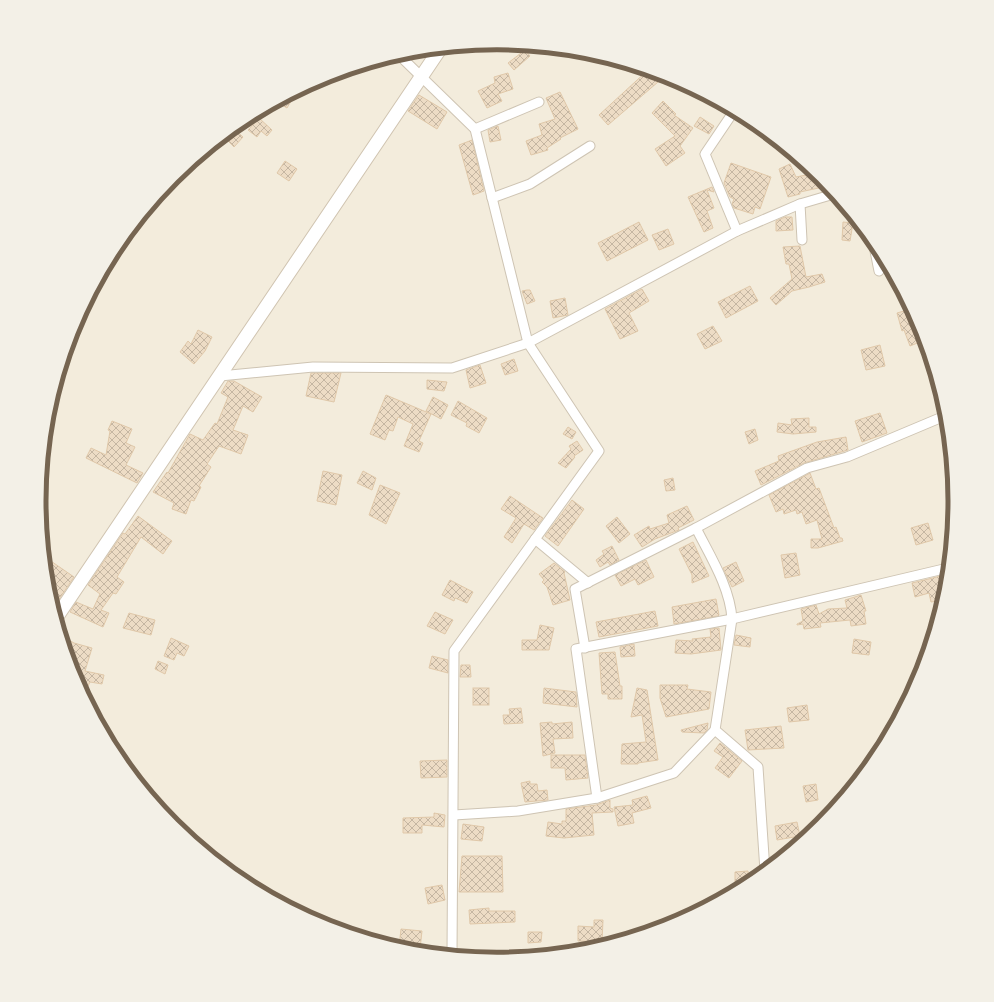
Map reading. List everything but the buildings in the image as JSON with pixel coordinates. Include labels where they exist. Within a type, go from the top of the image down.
[{"type":"street","points":[[60,612],[436,54]]},
{"type":"street","points":[[403,60],[475,129],[528,343],[599,450],[454,651],[452,949]]},
{"type":"street","points":[[475,129],[539,102]]},
{"type":"street","points":[[731,116],[705,154],[737,231]]},
{"type":"street","points":[[492,198],[530,184],[590,146]]},
{"type":"street","points":[[220,376],[313,367],[452,368],[528,343],[737,231],[800,204],[828,196]]},
{"type":"street","points":[[800,204],[802,240]]},
{"type":"street","points":[[876,257],[879,271]]},
{"type":"street","points":[[585,648],[575,589],[696,528],[807,468],[847,457],[940,418]]},
{"type":"street","points":[[454,815],[518,811],[597,798],[674,773],[714,730],[732,619],[720,576],[696,528]]},
{"type":"street","points":[[536,539],[588,583]]},
{"type":"street","points":[[597,798],[576,649],[732,619],[942,569]]},
{"type":"street","points":[[714,730],[758,767],[764,865]]},
{"type":"shaded area","points":[[497,50],[556,54],[614,65],[642,74],[670,84],[722,110],[772,143],[794,162],[816,182],[855,226],[888,276],[914,328],[933,384],[944,442],[948,501],[944,560],[933,618],[924,646],[914,674],[888,727],[855,776],[836,798],[816,820],[772,859],[722,892],[670,918],[614,937],[556,948],[526,951],[497,952],[438,948],[380,937],[352,928],[324,918],[271,892],[222,859],[200,840],[178,820],[139,776],[106,726],[80,674],[61,618],[50,560],[47,530],[46,501],[50,442],[61,384],[70,356],[80,328],[106,275],[139,226],[158,204],[178,182],[222,143],[272,110],[324,84],[380,65],[438,54],[468,51]]}]
